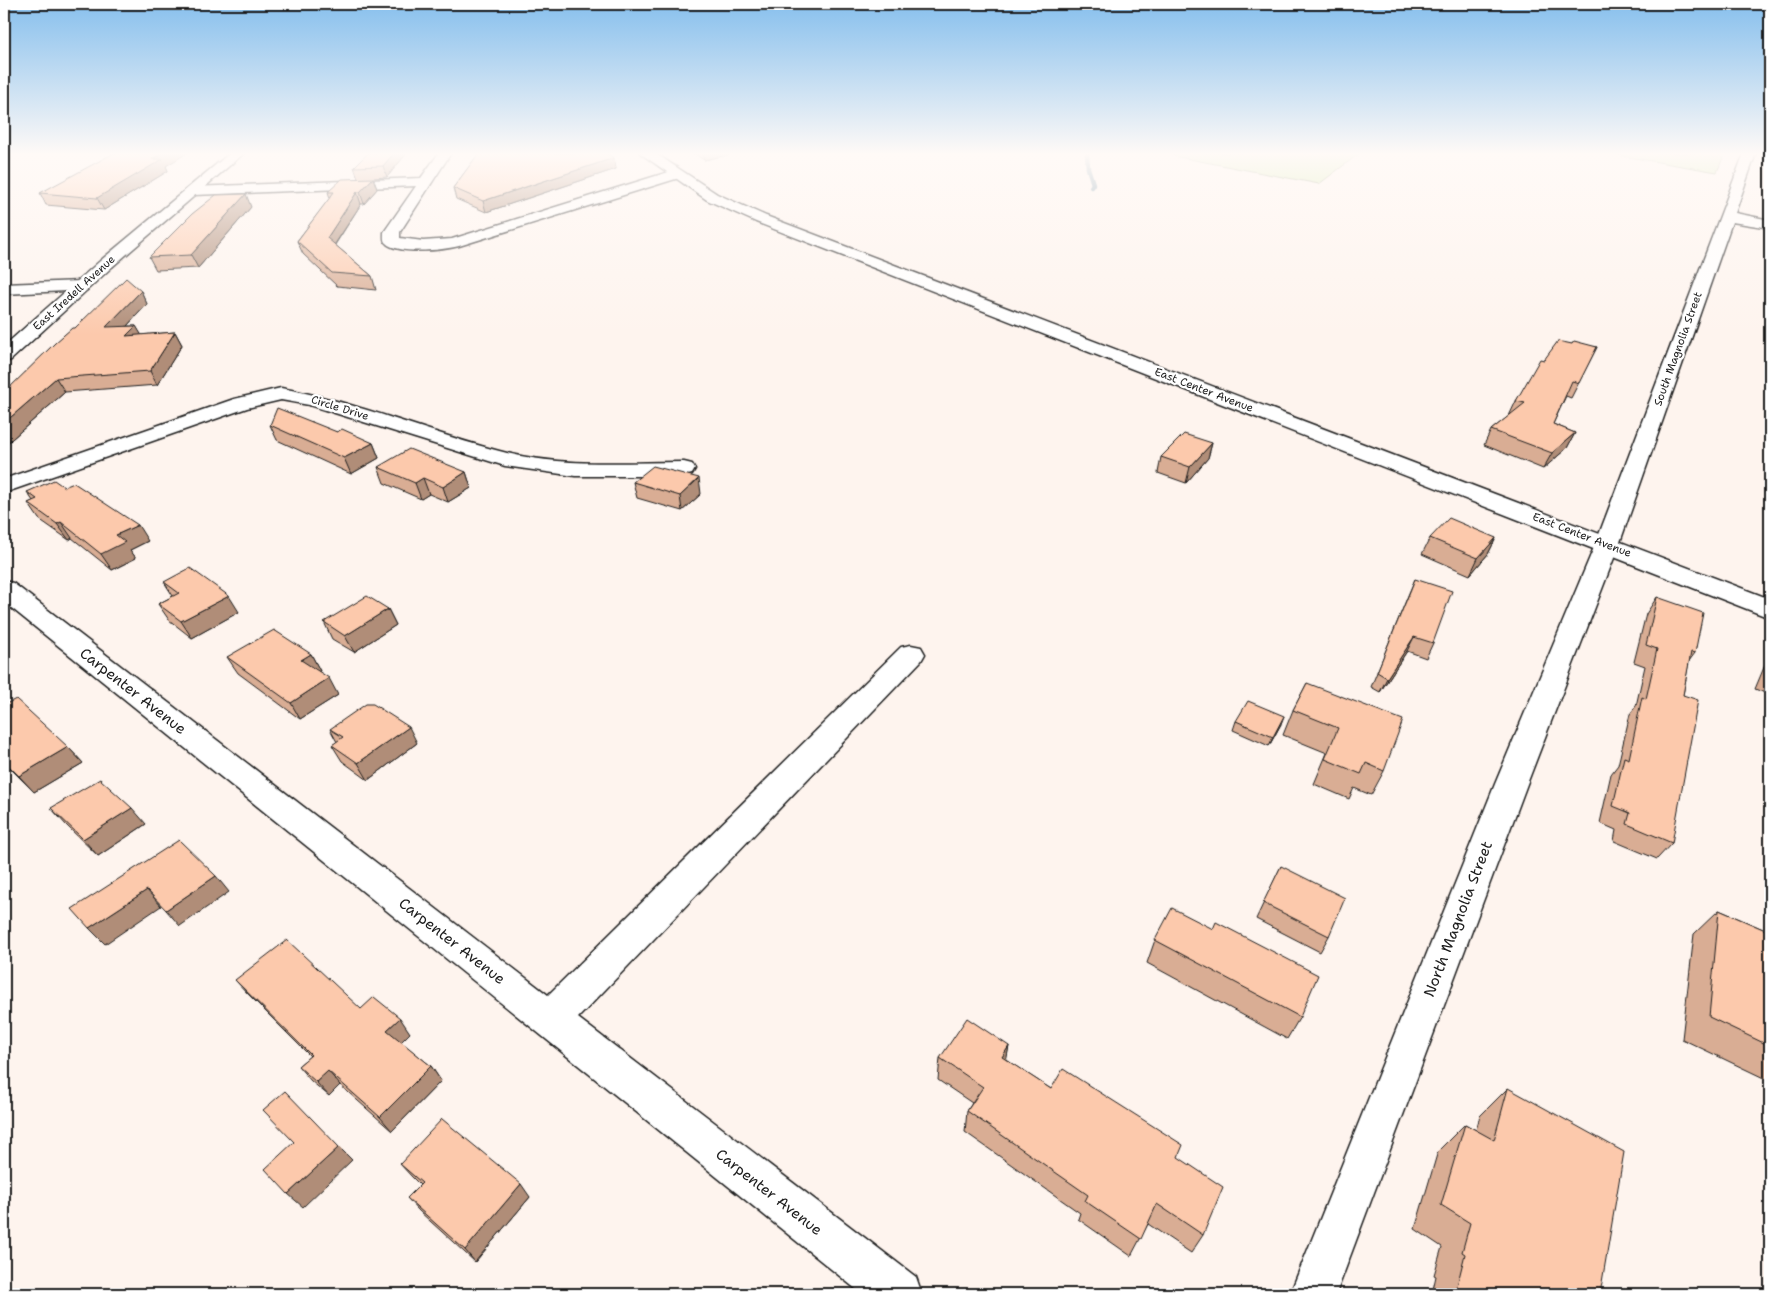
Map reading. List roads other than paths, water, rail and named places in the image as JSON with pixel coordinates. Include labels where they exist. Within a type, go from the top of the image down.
[{"type":"street","name":"East Iredell Avenue","points":[[4,356],[81,286],[166,214]]},
{"type":"street","points":[[405,214],[392,232],[392,241],[406,246],[422,247],[454,242],[547,214]]},
{"type":"street","name":"East Center Avenue","points":[[749,214],[1770,609]]},
{"type":"street","points":[[1726,216],[1770,224]]},
{"type":"street","name":"South Magnolia Street","points":[[1607,545],[1726,216]]},
{"type":"street","points":[[4,289],[81,286]]},
{"type":"street","name":"Circle Drive","points":[[4,486],[241,403],[281,394],[313,400],[505,458],[528,463],[575,469],[684,470]]},
{"type":"street","name":"North Magnolia Street","points":[[1313,1294],[1510,784],[1607,545]]},
{"type":"street","name":"Carpenter Avenue","points":[[4,589],[899,1294]]},
{"type":"street","points":[[551,1020],[911,654]]}]
